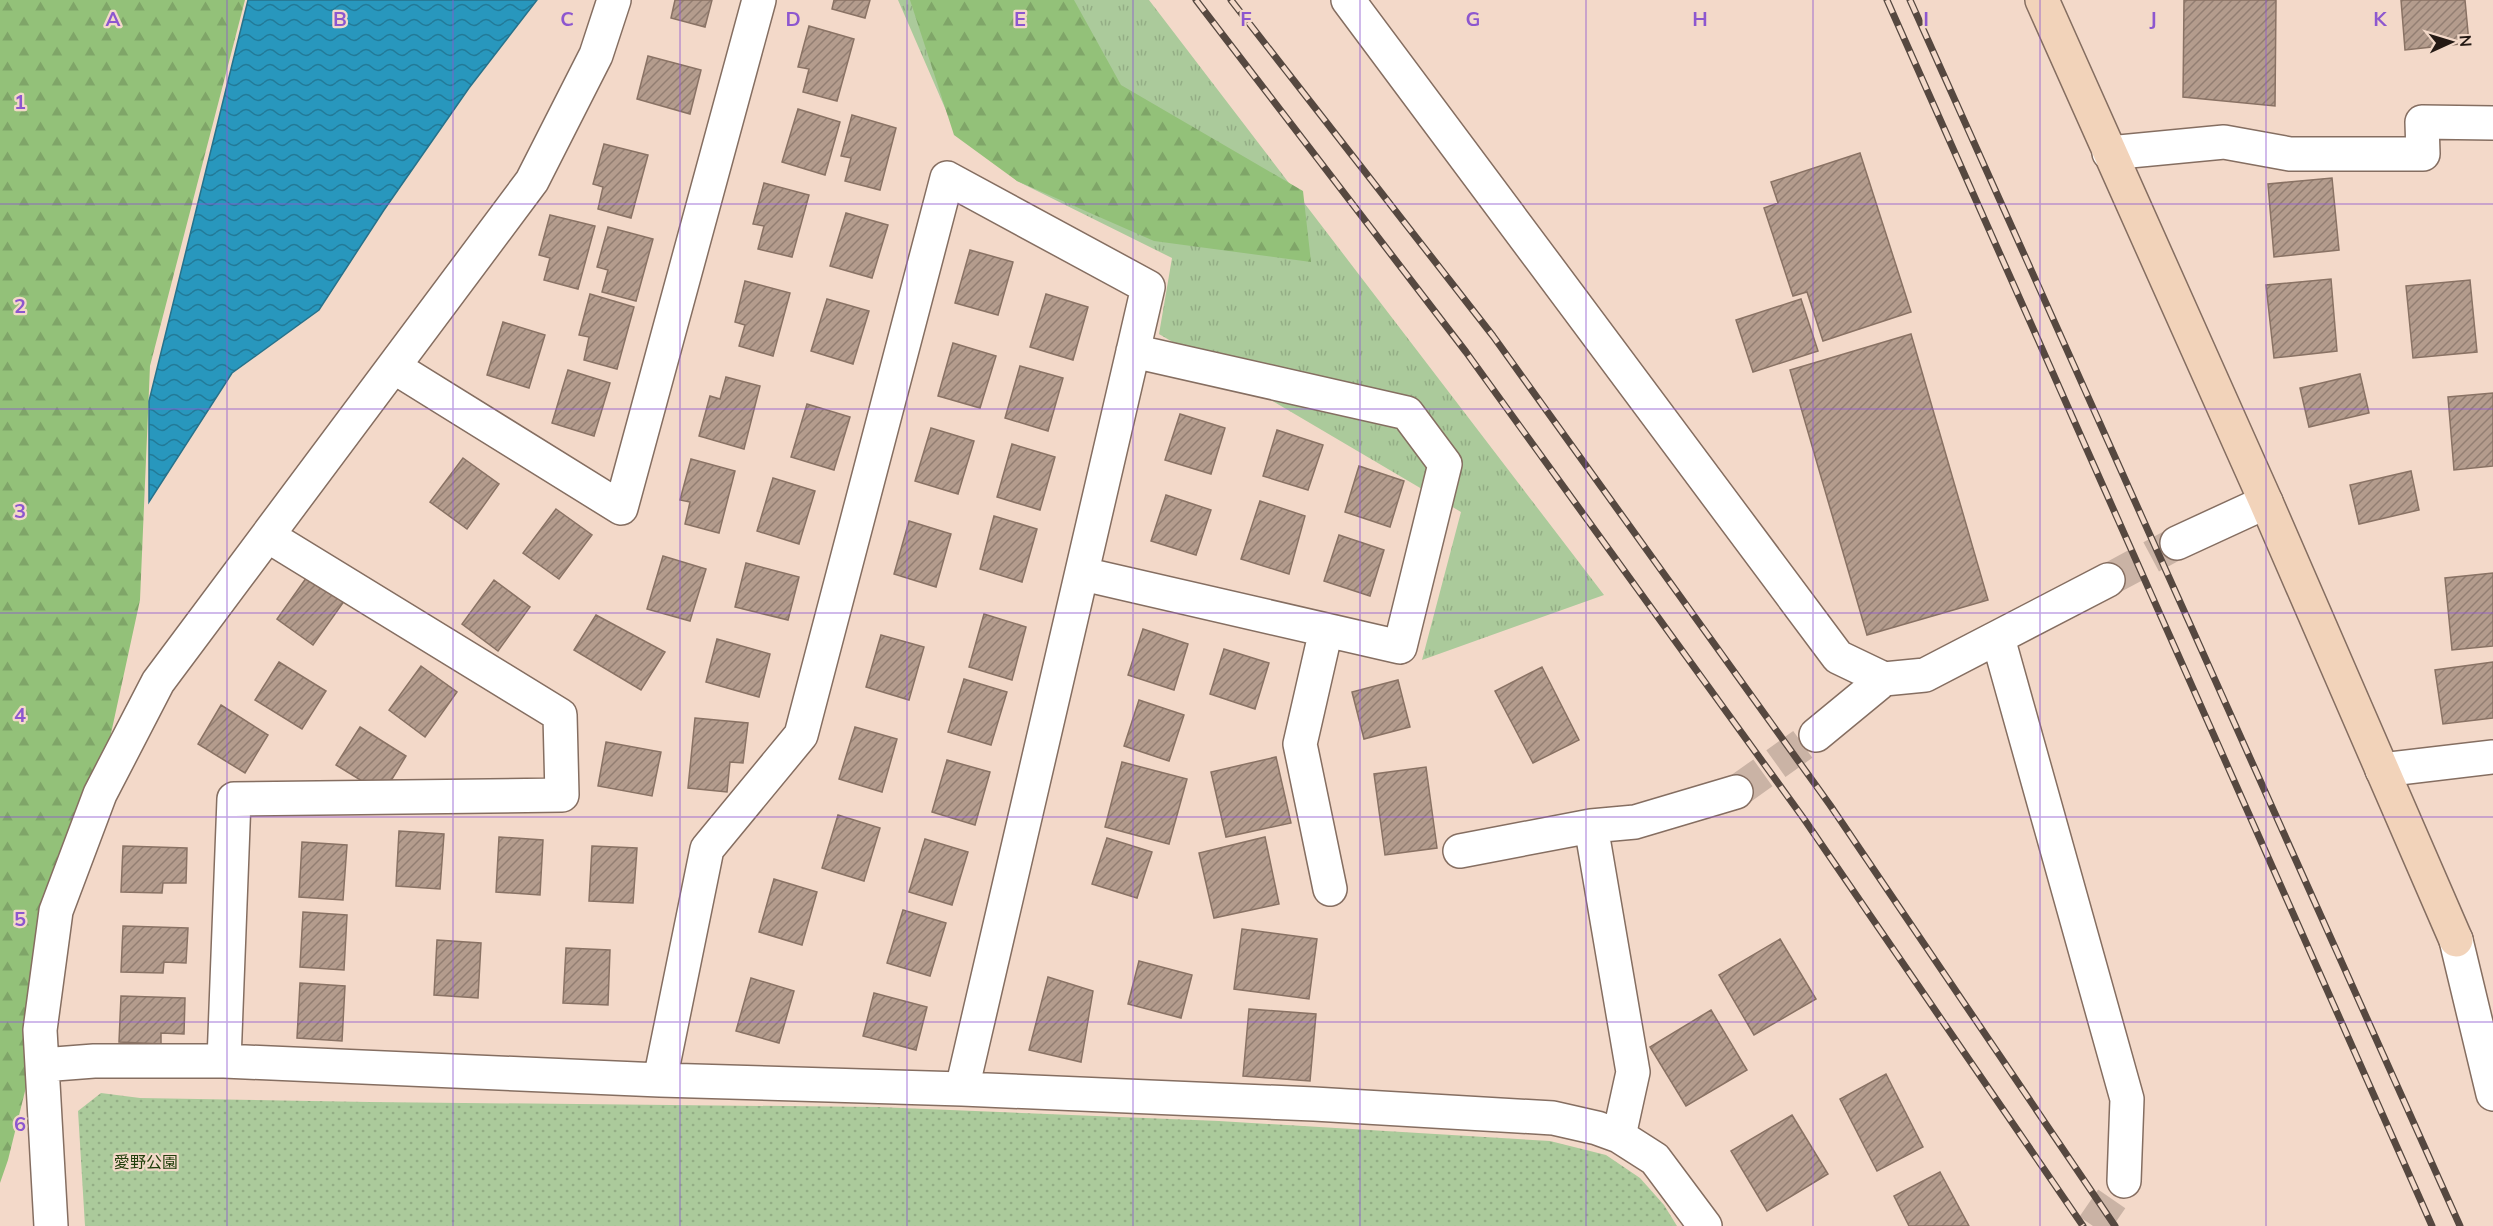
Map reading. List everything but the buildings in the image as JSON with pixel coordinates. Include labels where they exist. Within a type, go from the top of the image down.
[{"type":"street","points":[[51,1226],[40,1030],[56,911],[100,794],[158,682],[532,181],[596,56],[614,0]]},
{"type":"street","points":[[394,367],[621,508],[759,0]]},
{"type":"street","points":[[1348,0],[1838,657],[1884,679],[1925,675],[2108,580]]},
{"type":"street","points":[[2042,0],[2266,502],[2456,940],[2493,1094]]},
{"type":"street","points":[[2109,153],[2224,142],[2290,154],[2423,154],[2422,122],[2493,123]]},
{"type":"street","points":[[660,1080],[707,849],[801,735],[946,178],[1148,287],[962,1089]]},
{"type":"street","points":[[1083,574],[1400,647],[1445,464],[1407,413],[1133,351]]},
{"type":"street","points":[[2177,543],[2266,502]]},
{"type":"street","points":[[224,1061],[234,800],[562,795],[560,715],[268,536]]},
{"type":"street","points":[[1326,630],[1300,744],[1330,890]]},
{"type":"street","points":[[1998,638],[2127,1099],[2124,1182]]},
{"type":"street","points":[[1816,735],[1884,679]]},
{"type":"street","points":[[2382,770],[2493,757]]},
{"type":"street","points":[[1460,851],[1591,826],[1635,822],[1736,792]]},
{"type":"street","points":[[1591,826],[1633,1072],[1619,1136]]},
{"type":"street","points":[[42,1065],[94,1061],[224,1061],[660,1080],[962,1089],[1302,1103],[1553,1118],[1597,1128],[1619,1136],[1655,1159],[1705,1226]]},
{"type":"green space","points":[[0,0],[245,0],[150,366],[140,600],[94,812],[8,1160],[0,1183]]},
{"type":"green space","points":[[898,0],[1149,0],[1604,595],[1422,660],[1461,512],[1159,334],[1172,258],[1017,181],[948,115]]},
{"type":"green space","points":[[910,0],[1074,0],[1121,85],[1303,191],[1311,262],[1154,241],[1017,181],[954,135]]},
{"type":"green space","name":"愛野公園","points":[[101,1093],[140,1098],[877,1107],[1219,1121],[1550,1141],[1606,1155],[1640,1178],[1664,1205],[1677,1226],[85,1226],[78,1111]]},
{"type":"water","points":[[248,0],[537,0],[469,88],[384,210],[319,310],[232,373],[149,502],[149,401]]},
{"type":"tunnel","points":[[2108,580],[2177,543]]},
{"type":"tunnel","points":[[1736,792],[1816,735]]},
{"type":"tunnel","points":[[2093,1226],[2124,1181]]},
{"type":"railway","points":[[1196,0],[1466,352],[1804,819],[2083,1226]]},
{"type":"railway","points":[[1231,0],[1493,336],[1830,805],[2115,1226]]},
{"type":"railway","points":[[1887,0],[2432,1226]]},
{"type":"railway","points":[[1910,0],[2460,1226]]}]
